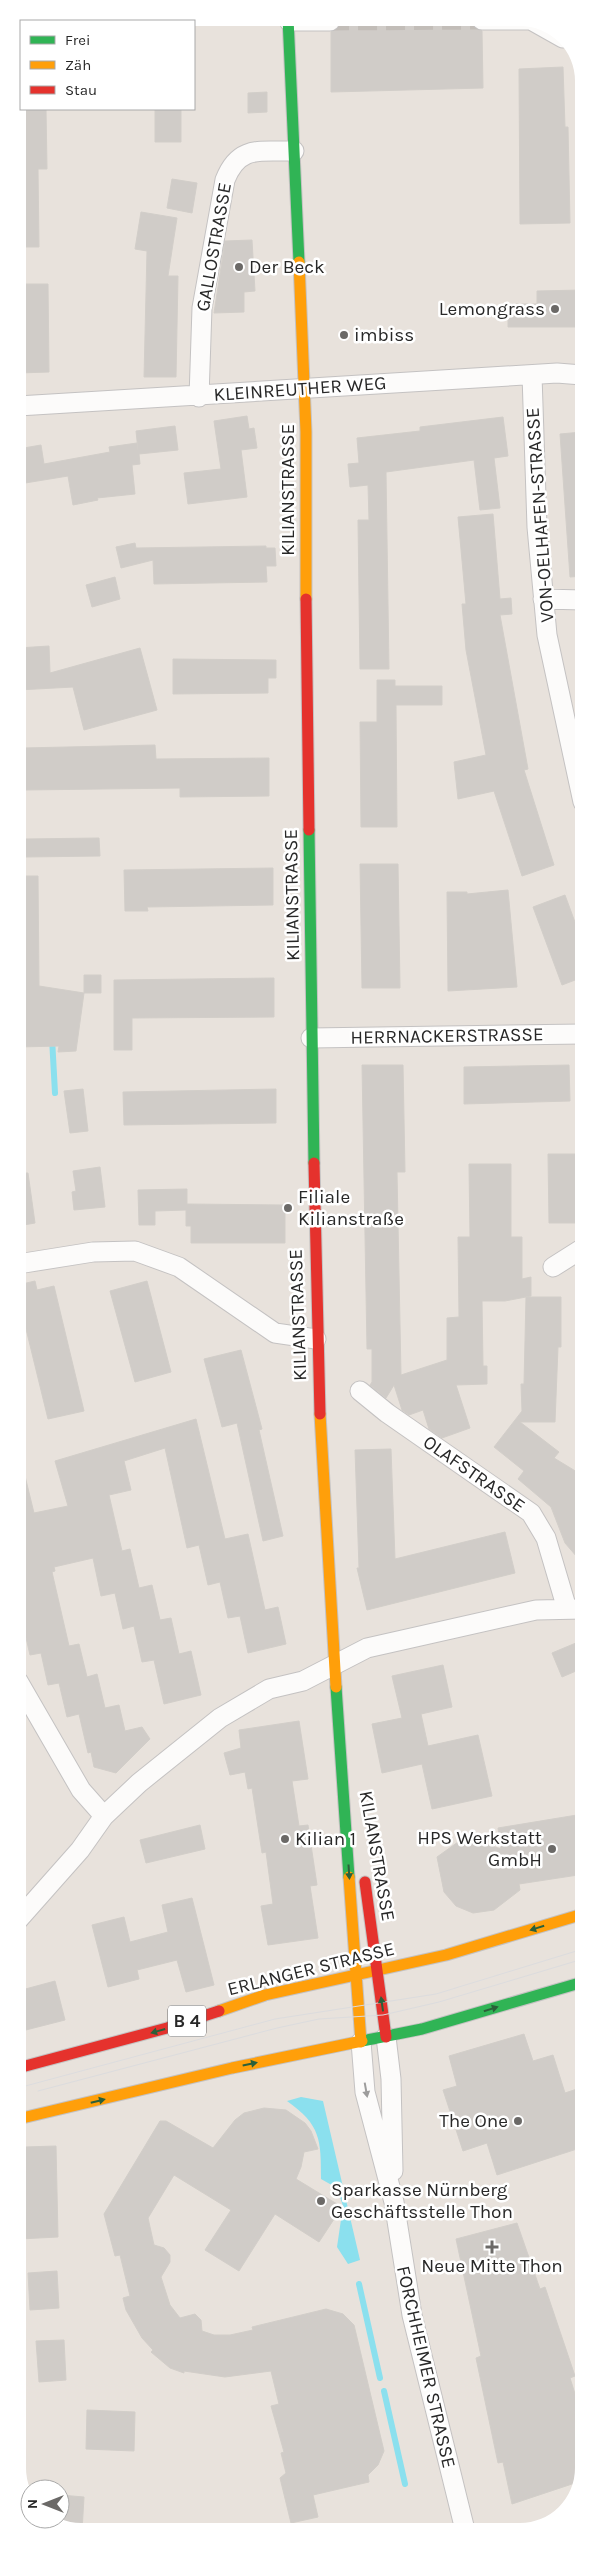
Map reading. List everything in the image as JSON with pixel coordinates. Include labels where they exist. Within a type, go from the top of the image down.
[{"type":"main road","name":"KILIANSTRASSE","points":[[289,26],[304,389],[316,1339],[334,1665],[344,1771],[357,1976]]},
{"type":"main road","name":"KILIANSTRASSE","points":[[344,1771],[358,1836]]},
{"type":"main road","name":"KILIANSTRASSE","points":[[363,1870],[386,2037]]},
{"type":"main road","name":"ERLANGER STRASSE","points":[[26,2066],[159,2030],[265,1995],[446,1955],[575,1916]]},
{"type":"main road","name":"FORCHHEIMER STRASSE","points":[[357,1976],[361,2042]]},
{"type":"main road","points":[[26,2117],[232,2068],[386,2037],[444,2023],[575,1984]]},
{"type":"street","name":"GALLOSTRASSE","points":[[199,396],[202,308],[225,180],[231,164],[242,155],[294,151]]},
{"type":"street","name":"KLEINREUTHER WEG","points":[[26,406],[532,375],[575,375]]},
{"type":"street","name":"VON-OELHAFEN-STRASSE","points":[[532,375],[536,527],[549,644],[575,765]]},
{"type":"street","points":[[544,599],[575,600]]},
{"type":"street","name":"HERRNACKERSTRASSE","points":[[311,1038],[575,1034]]},
{"type":"street","points":[[26,1263],[93,1252],[135,1251],[179,1267],[275,1333],[316,1339]]},
{"type":"street","points":[[553,1267],[575,1253]]},
{"type":"street","name":"OLAFSTRASSE","points":[[360,1391],[387,1414],[531,1514],[546,1538],[575,1609]]},
{"type":"street","points":[[26,1911],[80,1850],[104,1816],[139,1783],[220,1718],[269,1689],[303,1681],[367,1648],[536,1610],[575,1609]]},
{"type":"street","points":[[26,1695],[81,1790],[104,1816]]},
{"type":"street","name":"FORCHHEIMER STRASSE","points":[[386,2037],[391,2079],[394,2202]]},
{"type":"street","name":"FORCHHEIMER STRASSE","points":[[361,2042],[365,2092],[394,2202],[412,2314],[463,2523]]},
{"type":"water","points":[[301,2097],[323,2101],[360,2260],[348,2264],[337,2247],[343,2206],[337,2188],[321,2179],[317,2134],[307,2118],[287,2101]]},
{"type":"building","points":[[473,26],[482,31],[483,88],[331,92],[331,32],[339,27]]},
{"type":"building","points":[[563,67],[565,127],[568,127],[570,223],[520,224],[519,69]]},
{"type":"building","points":[[267,92],[267,112],[248,113],[248,93]]},
{"type":"building","points":[[26,110],[46,110],[47,169],[38,169],[39,247],[26,247]]},
{"type":"building","points":[[155,110],[181,110],[181,142],[155,142]]},
{"type":"building","points":[[172,179],[197,183],[192,213],[167,208]]},
{"type":"building","points":[[141,212],[177,218],[168,276],[178,276],[176,377],[144,377],[147,251],[135,249]]},
{"type":"building","points":[[252,240],[255,291],[244,292],[244,312],[214,313],[225,241]]},
{"type":"building","points":[[26,284],[48,284],[49,372],[26,373]]},
{"type":"building","points":[[575,290],[575,327],[508,327],[508,304],[537,304],[537,291]]},
{"type":"building","points":[[247,416],[249,429],[254,428],[257,448],[241,450],[247,497],[188,504],[184,473],[221,469],[214,421]]},
{"type":"building","points":[[503,417],[508,456],[494,458],[500,508],[480,510],[474,460],[386,472],[389,669],[360,669],[358,520],[369,520],[368,485],[350,487],[348,464],[359,463],[357,438],[420,431],[420,427]]},
{"type":"building","points":[[175,426],[178,450],[139,454],[140,464],[132,465],[135,494],[97,498],[98,500],[73,505],[68,476],[26,483],[26,448],[41,445],[44,464],[110,452],[109,447],[137,443],[138,450],[136,431]]},
{"type":"building","points":[[575,433],[575,577],[570,577],[560,434]]},
{"type":"building","points":[[493,514],[500,599],[511,598],[512,614],[500,615],[528,769],[524,770],[554,865],[522,876],[494,791],[458,799],[454,762],[486,755],[466,650],[462,604],[466,604],[458,517]]},
{"type":"building","points":[[135,543],[136,548],[266,546],[266,548],[275,548],[276,566],[266,566],[267,582],[154,584],[153,560],[121,568],[116,547]]},
{"type":"building","points":[[115,577],[120,599],[92,607],[86,585]]},
{"type":"building","points":[[49,646],[50,673],[140,648],[157,710],[84,730],[73,687],[26,690],[26,647]]},
{"type":"building","points":[[173,659],[276,660],[276,678],[268,678],[268,693],[173,694]]},
{"type":"building","points":[[377,680],[395,680],[395,686],[442,686],[442,705],[396,705],[397,827],[361,827],[360,722],[377,722]]},
{"type":"building","points":[[155,745],[156,759],[269,758],[269,796],[180,797],[180,788],[26,790],[26,748]]},
{"type":"building","points":[[99,838],[100,856],[26,857],[26,839]]},
{"type":"building","points":[[360,864],[398,864],[400,988],[362,988]]},
{"type":"building","points":[[273,868],[273,905],[147,907],[148,911],[125,911],[124,870]]},
{"type":"building","points":[[26,876],[38,876],[39,986],[84,993],[76,1051],[58,1052],[59,1046],[26,1047]]},
{"type":"building","points":[[508,890],[517,987],[448,991],[447,892],[467,892],[467,894]]},
{"type":"building","points":[[565,895],[575,922],[575,980],[562,985],[533,907]]},
{"type":"building","points":[[84,975],[101,975],[101,993],[84,993]]},
{"type":"building","points":[[274,978],[274,1017],[132,1018],[132,1050],[114,1050],[114,980]]},
{"type":"building","points":[[362,1065],[403,1065],[405,1172],[397,1172],[401,1375],[447,1360],[447,1318],[459,1317],[458,1237],[470,1237],[469,1164],[511,1164],[511,1237],[522,1237],[522,1279],[531,1277],[531,1296],[505,1301],[482,1301],[483,1366],[487,1366],[487,1384],[456,1385],[470,1428],[442,1438],[429,1429],[423,1410],[409,1415],[402,1410],[394,1385],[386,1398],[370,1385],[372,1382],[372,1349],[367,1349]]},
{"type":"building","points":[[569,1065],[570,1101],[464,1104],[464,1067]]},
{"type":"building","points":[[83,1089],[88,1131],[70,1133],[64,1091]]},
{"type":"building","points":[[276,1089],[276,1123],[124,1125],[123,1092]]},
{"type":"building","points":[[548,1154],[575,1154],[575,1223],[549,1223]]},
{"type":"building","points":[[100,1167],[105,1207],[74,1210],[72,1192],[76,1191],[73,1171]]},
{"type":"building","points":[[26,1173],[28,1173],[35,1223],[26,1225]]},
{"type":"building","points":[[187,1189],[187,1204],[285,1205],[285,1243],[191,1243],[191,1226],[186,1226],[186,1210],[155,1211],[155,1225],[139,1225],[138,1190]]},
{"type":"building","points":[[35,1281],[37,1290],[54,1286],[84,1411],[48,1419],[26,1329],[26,1283]]},
{"type":"building","points":[[147,1281],[171,1372],[135,1382],[110,1291]]},
{"type":"building","points":[[526,1297],[561,1297],[561,1347],[558,1347],[555,1422],[520,1422],[559,1452],[554,1458],[575,1471],[575,1555],[565,1543],[551,1507],[518,1479],[524,1471],[494,1447],[522,1411],[521,1384],[524,1384]]},
{"type":"building","points":[[241,1350],[262,1429],[259,1430],[283,1536],[263,1541],[237,1423],[222,1427],[204,1359]]},
{"type":"building","points":[[196,1419],[225,1539],[248,1534],[265,1610],[278,1607],[286,1644],[248,1653],[240,1616],[228,1618],[220,1582],[208,1585],[199,1545],[187,1548],[165,1448],[124,1461],[131,1490],[109,1495],[122,1551],[130,1549],[139,1588],[152,1585],[160,1620],[171,1618],[179,1654],[191,1651],[201,1695],[164,1704],[154,1660],[142,1662],[134,1626],[123,1629],[115,1593],[101,1596],[93,1558],[54,1567],[55,1571],[52,1572],[69,1646],[79,1644],[87,1677],[97,1674],[105,1708],[119,1705],[125,1731],[142,1727],[150,1739],[116,1773],[94,1767],[91,1752],[88,1753],[79,1714],[67,1717],[59,1683],[48,1685],[41,1653],[30,1655],[26,1638],[26,1480],[34,1513],[68,1506],[55,1461]]},
{"type":"building","points":[[391,1449],[395,1559],[505,1532],[515,1573],[367,1610],[357,1568],[359,1568],[355,1450]]},
{"type":"building","points":[[575,1643],[575,1671],[562,1677],[552,1653]]},
{"type":"building","points":[[443,1665],[452,1707],[421,1714],[428,1746],[478,1735],[492,1796],[432,1809],[422,1764],[382,1773],[372,1724],[402,1718],[392,1676]]},
{"type":"building","name":"Kilian 1","points":[[299,1721],[308,1779],[292,1781],[299,1826],[308,1825],[317,1885],[310,1886],[318,1938],[268,1945],[261,1906],[273,1904],[266,1852],[262,1853],[252,1788],[248,1789],[245,1772],[230,1775],[224,1753],[241,1748],[239,1730]]},
{"type":"building","points":[[575,1815],[575,1875],[519,1884],[520,1890],[494,1910],[473,1913],[456,1906],[444,1892],[437,1857],[465,1837],[501,1849],[498,1828]]},
{"type":"building","points":[[200,1825],[205,1849],[146,1863],[140,1840]]},
{"type":"building","points":[[192,1898],[214,1985],[186,1992],[177,1960],[137,1970],[139,1979],[108,1987],[92,1925],[124,1917],[130,1942],[168,1932],[162,1905]]},
{"type":"building","points":[[55,1981],[65,2020],[26,2030],[26,1989]]},
{"type":"building","name":"The One","points":[[524,2034],[533,2061],[553,2055],[565,2093],[575,2090],[575,2150],[497,2175],[487,2143],[463,2151],[443,2090],[457,2086],[449,2056]]},
{"type":"building","points":[[264,2108],[286,2110],[305,2123],[311,2131],[318,2149],[304,2152],[296,2179],[342,2207],[319,2242],[275,2214],[239,2271],[205,2250],[231,2210],[174,2175],[148,2218],[154,2245],[164,2248],[170,2255],[170,2262],[161,2277],[170,2305],[180,2318],[195,2314],[201,2320],[202,2331],[214,2335],[230,2335],[253,2330],[252,2327],[326,2309],[343,2314],[354,2325],[384,2451],[378,2465],[368,2475],[369,2482],[313,2495],[318,2517],[291,2523],[280,2478],[286,2473],[281,2453],[284,2452],[271,2406],[279,2404],[271,2371],[225,2377],[184,2371],[184,2373],[170,2368],[151,2352],[153,2350],[142,2338],[126,2310],[123,2298],[130,2296],[120,2255],[115,2256],[104,2214],[160,2121],[166,2121],[213,2148],[235,2120],[244,2113]]},
{"type":"building","points":[[56,2146],[58,2237],[26,2239],[26,2147]]},
{"type":"building","points":[[517,2223],[540,2289],[545,2287],[575,2376],[570,2378],[575,2394],[575,2468],[573,2484],[512,2504],[503,2462],[498,2463],[476,2358],[481,2356],[456,2239]]},
{"type":"building","points":[[57,2271],[59,2308],[30,2310],[28,2273]]},
{"type":"building","points":[[64,2340],[66,2380],[39,2382],[36,2341]]},
{"type":"building","points":[[87,2410],[135,2412],[134,2451],[86,2449]]},
{"type":"building","points":[[70,2496],[84,2497],[82,2523],[70,2522]]},
{"type":"waterway","points":[[52,1038],[55,1093]]},
{"type":"waterway","points":[[359,2284],[380,2378]]},
{"type":"waterway","points":[[384,2391],[405,2484]]},
{"type":"tram line","points":[[26,2086],[275,2019],[436,1994],[575,1951]]},
{"type":"tram line","points":[[38,2091],[277,2028],[319,2019],[383,2015],[439,2002],[575,1961]]},
{"type":"traffic: fast","points":[[288,26],[299,262]]},
{"type":"traffic: fast","points":[[309,830],[314,1163]]},
{"type":"traffic: fast","points":[[336,1687],[349,1877]]},
{"type":"traffic: fast","points":[[362,2041],[422,2029],[575,1984]]},
{"type":"traffic: slow","points":[[299,262],[306,432],[306,599]]},
{"type":"traffic: slow","points":[[320,1414],[336,1687]]},
{"type":"traffic: slow","points":[[349,1877],[361,2042]]},
{"type":"traffic: slow","points":[[219,2011],[265,1995],[446,1955],[575,1916]]},
{"type":"traffic: slow","points":[[26,2117],[232,2068],[362,2041]]},
{"type":"traffic: jam","points":[[306,599],[309,830]]},
{"type":"traffic: jam","points":[[314,1163],[320,1414]]},
{"type":"traffic: jam","points":[[365,1882],[386,2037]]},
{"type":"traffic: jam","points":[[26,2066],[167,2028],[219,2011]]},
{"type":"place","name":"Der Beck","points":[[239,267]]},
{"type":"place","name":"Lemongrass","points":[[555,309]]},
{"type":"place","name":"imbiss","points":[[344,335]]},
{"type":"place","name":"Filiale Kilianstraße","points":[[288,1208]]},
{"type":"place","name":"Kilian 1","points":[[285,1839]]},
{"type":"place","name":"HPS Werkstatt GmbH","points":[[552,1849]]},
{"type":"place","name":"The One","points":[[518,2121]]},
{"type":"place","name":"Sparkasse Nürnberg Geschäftsstelle Thon","points":[[321,2201]]},
{"type":"place","name":"Neue Mitte Thon","points":[[492,2247]]}]
